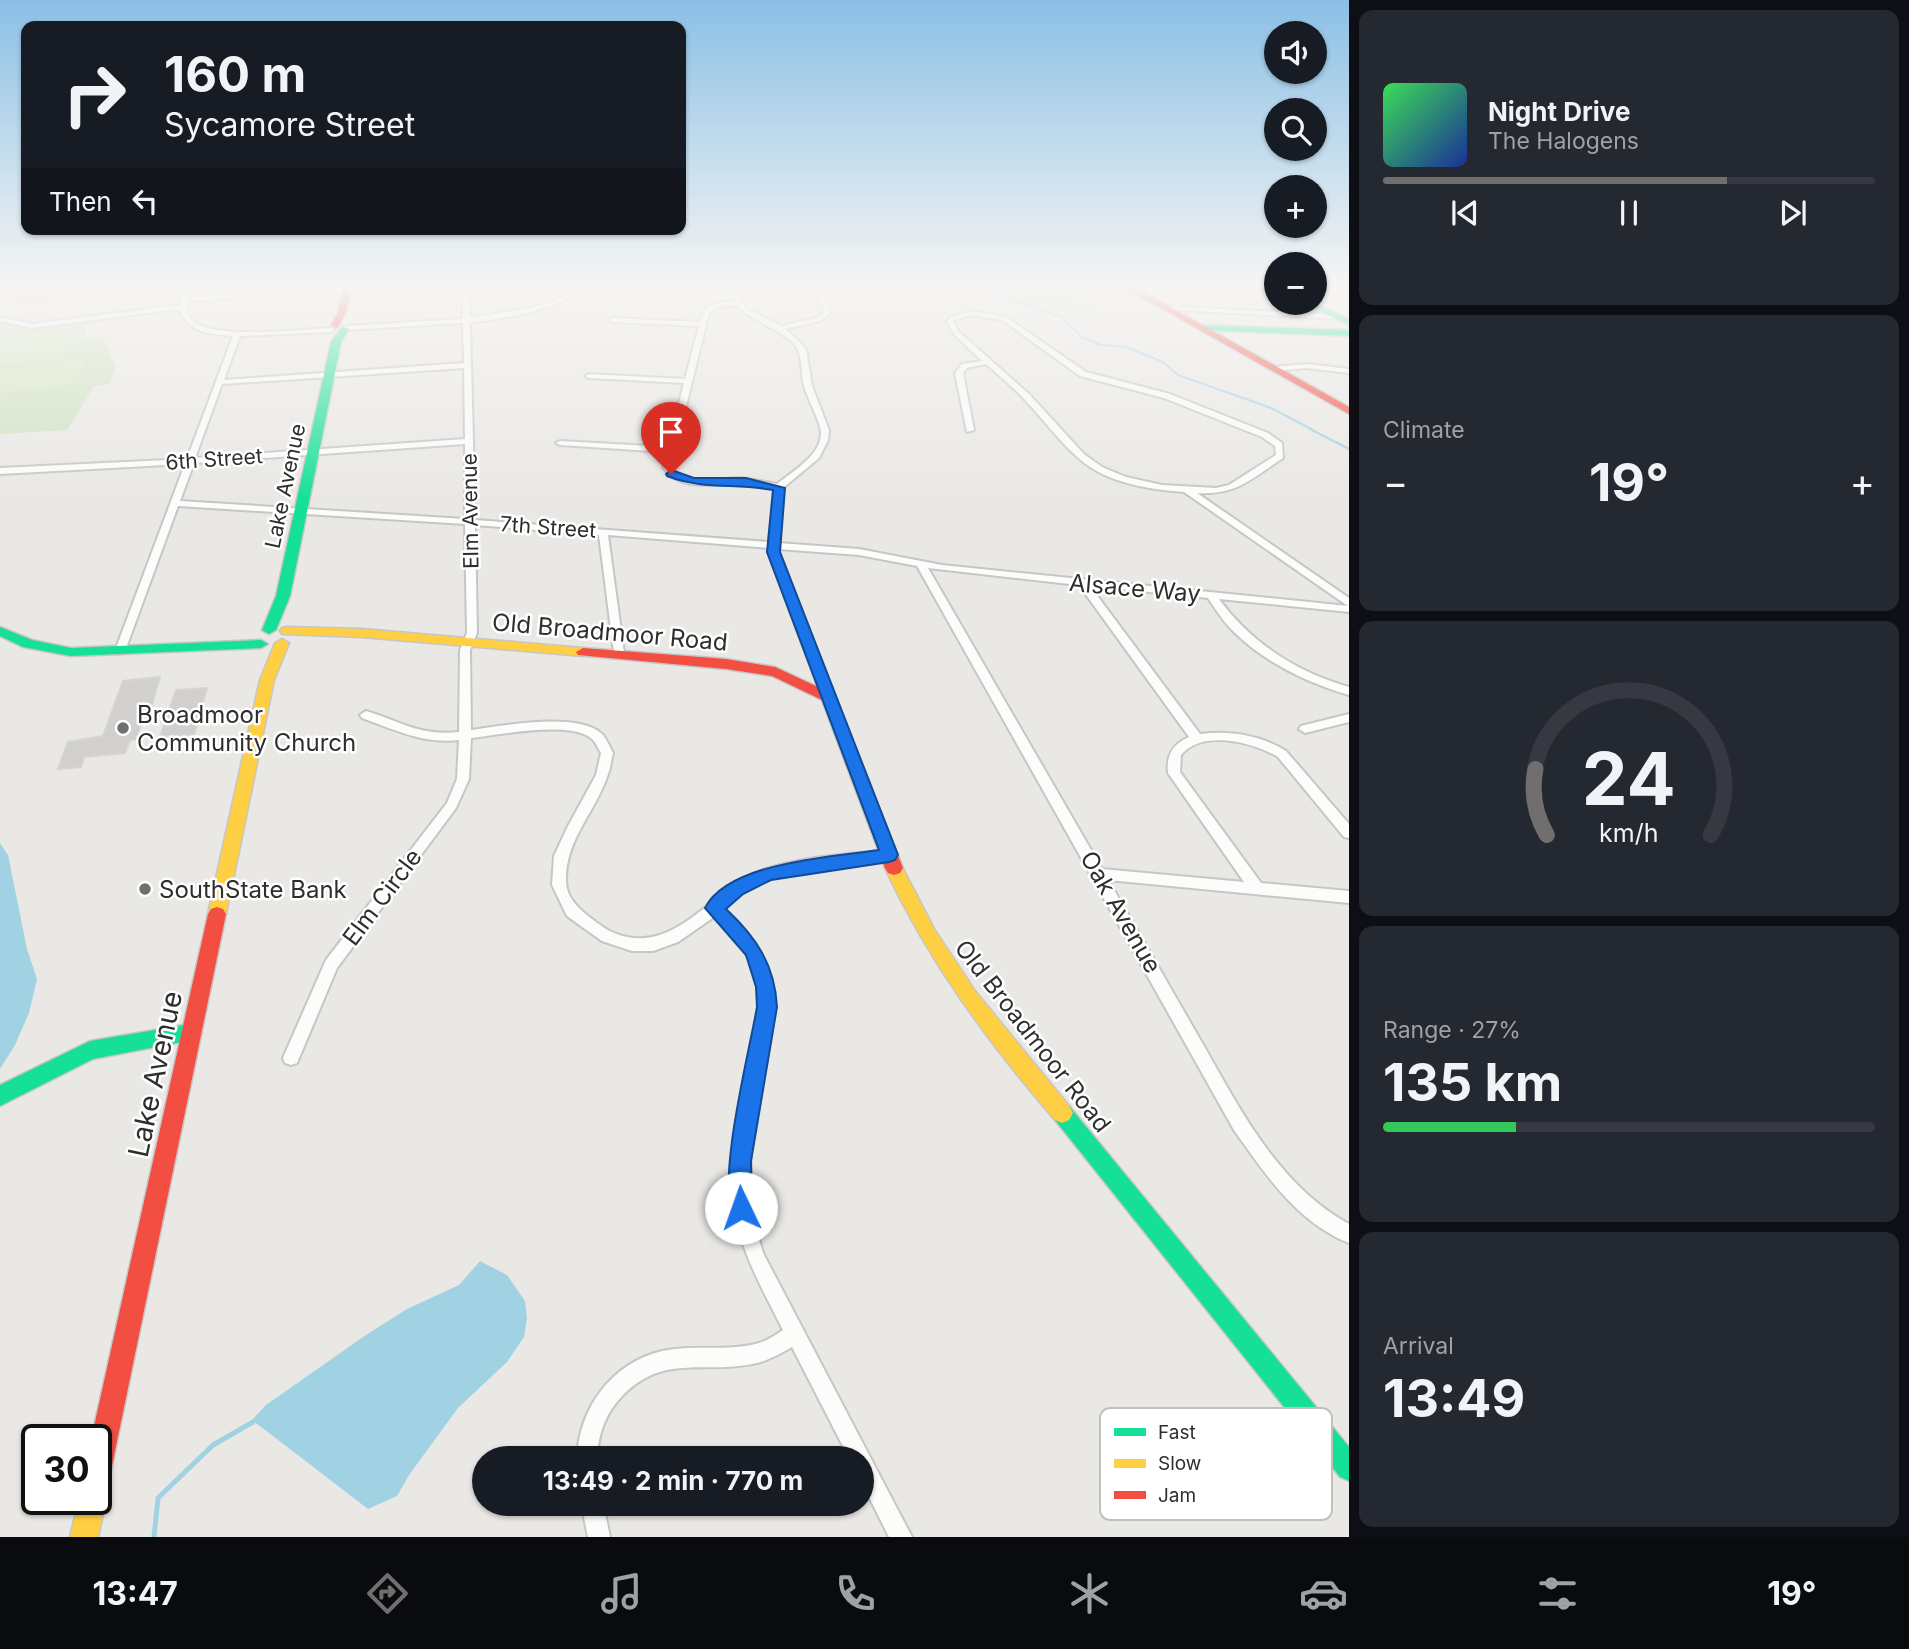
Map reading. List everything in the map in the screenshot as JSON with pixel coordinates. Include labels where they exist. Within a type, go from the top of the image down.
[{"type":"main road","name":"Lake Avenue","points":[[108,1424],[333,356]]},
{"type":"main road","points":[[1250,356],[1349,411]]},
{"type":"main road","name":"Old Broadmoor Road","points":[[0,631],[28,644],[56,650],[120,651],[326,633],[362,633],[619,653],[763,670],[795,680],[828,696],[889,855],[931,942],[987,1021],[1301,1408]]},
{"type":"main road","points":[[0,1096],[90,1050],[190,1033]]},
{"type":"main road","name":"Old Broadmoor Road","points":[[1332,1447],[1349,1468]]},
{"type":"main road","points":[[84,1537],[89,1515]]},
{"type":"street","points":[[120,651],[230,356]]},
{"type":"street","name":"Elm Avenue","points":[[464,737],[465,650],[472,634],[468,356]]},
{"type":"street","points":[[695,356],[667,467],[679,478],[701,482],[746,482],[779,488]]},
{"type":"street","points":[[803,356],[808,386],[825,435],[816,456],[779,488],[772,545],[828,696]]},
{"type":"street","points":[[980,356],[1026,396],[1076,451],[1098,469],[1136,484],[1208,491],[1232,487],[1277,459],[1282,449],[1271,438],[1167,396],[1077,371],[1056,356]]},
{"type":"street","points":[[970,430],[959,373],[965,366],[986,362]]},
{"type":"street","points":[[221,382],[468,365]]},
{"type":"street","points":[[1274,369],[1306,366],[1349,371]]},
{"type":"street","points":[[589,376],[689,381]]},
{"type":"street","name":"6th Street","points":[[0,471],[469,441]]},
{"type":"street","points":[[560,443],[670,450]]},
{"type":"street","points":[[1187,490],[1349,603]]},
{"type":"street","name":"7th Street","points":[[173,503],[603,531],[772,545],[875,554],[921,565]]},
{"type":"street","points":[[603,531],[619,653]]},
{"type":"street","name":"Alsace Way","points":[[921,565],[1083,584],[1349,609]]},
{"type":"street","name":"Oak Avenue","points":[[921,565],[1100,874],[1240,1124],[1285,1185],[1325,1222],[1349,1234]]},
{"type":"street","points":[[1083,584],[1197,738]]},
{"type":"street","points":[[1211,595],[1231,622],[1253,641],[1308,676],[1349,691]]},
{"type":"street","points":[[366,715],[411,734],[464,737],[559,724],[584,729],[602,740],[608,755],[604,771],[561,852],[557,866],[563,897],[571,911],[598,932],[629,944],[656,944],[681,934],[737,889],[768,874],[889,855]]},
{"type":"street","points":[[1305,729],[1349,718]]},
{"type":"street","points":[[1257,889],[1174,772],[1173,755],[1177,749],[1197,738],[1224,736],[1272,747],[1282,754],[1349,833]]},
{"type":"street","name":"Elm Circle","points":[[291,1058],[331,964],[452,805],[459,792],[465,763],[464,737]]},
{"type":"street","points":[[1100,874],[1349,897]]},
{"type":"street","points":[[714,908],[754,951],[766,987],[765,1018],[740,1161],[741,1208],[745,1232],[854,1446]]},
{"type":"street","points":[[589,1446],[593,1422],[605,1400],[622,1380],[641,1366],[690,1357],[758,1353],[796,1334]]},
{"type":"street","points":[[874,1485],[901,1537]]},
{"type":"street","points":[[595,1516],[599,1537]]},
{"type":"green space","points":[[0,356],[111,356],[116,368],[108,385],[94,386],[67,430],[0,434]]},
{"type":"green space","points":[[0,356],[64,356],[63,358],[0,365]]},
{"type":"green space","points":[[84,360],[78,383],[0,393],[0,370]]},
{"type":"water","points":[[0,843],[8,855],[27,949],[37,979],[29,1013],[15,1045],[0,1069]]},
{"type":"water","points":[[480,1261],[507,1275],[525,1301],[527,1318],[524,1337],[507,1362],[458,1408],[409,1475],[397,1496],[368,1509],[252,1420],[266,1405],[363,1337],[407,1309],[459,1285]]},
{"type":"building","name":"Broadmoor Community Church","points":[[160,677],[148,718],[143,719],[136,739],[130,740],[125,753],[84,757],[81,767],[58,769],[68,742],[103,736],[123,681]]},
{"type":"building","points":[[207,688],[194,734],[160,737],[176,690]]},
{"type":"waterway","points":[[1148,356],[1163,362],[1178,375],[1271,408],[1313,430]]},
{"type":"waterway","points":[[1310,429],[1349,449]]},
{"type":"waterway","points":[[154,1537],[158,1498],[213,1445],[253,1422]]},
{"type":"traffic: fast","points":[[269,630],[283,596],[333,356]]},
{"type":"traffic: fast","points":[[0,631],[28,644],[71,652],[261,644]]},
{"type":"traffic: fast","points":[[0,1096],[90,1050],[190,1033]]},
{"type":"traffic: fast","points":[[1062,1113],[1300,1408]]},
{"type":"traffic: fast","points":[[1332,1447],[1349,1468]]},
{"type":"traffic: slow","points":[[287,631],[362,633],[583,652]]},
{"type":"traffic: slow","points":[[217,914],[267,680],[282,643]]},
{"type":"traffic: slow","points":[[894,868],[928,935],[968,997],[1062,1113]]},
{"type":"traffic: slow","points":[[84,1537],[89,1515]]},
{"type":"traffic: jam","points":[[1250,356],[1349,411]]},
{"type":"traffic: jam","points":[[583,652],[726,664],[775,672],[828,697],[894,868]]},
{"type":"traffic: jam","points":[[108,1424],[217,914]]},
{"type":"place","name":"Broadmoor Community Church","points":[[123,728]]},
{"type":"place","name":"SouthState Bank","points":[[145,889]]},
{"type":"route","points":[[671,474],[693,482],[746,482],[779,488],[773,552],[889,855],[768,874],[737,889],[714,908],[754,951],[766,987],[767,1007],[740,1161],[741,1208]]}]
